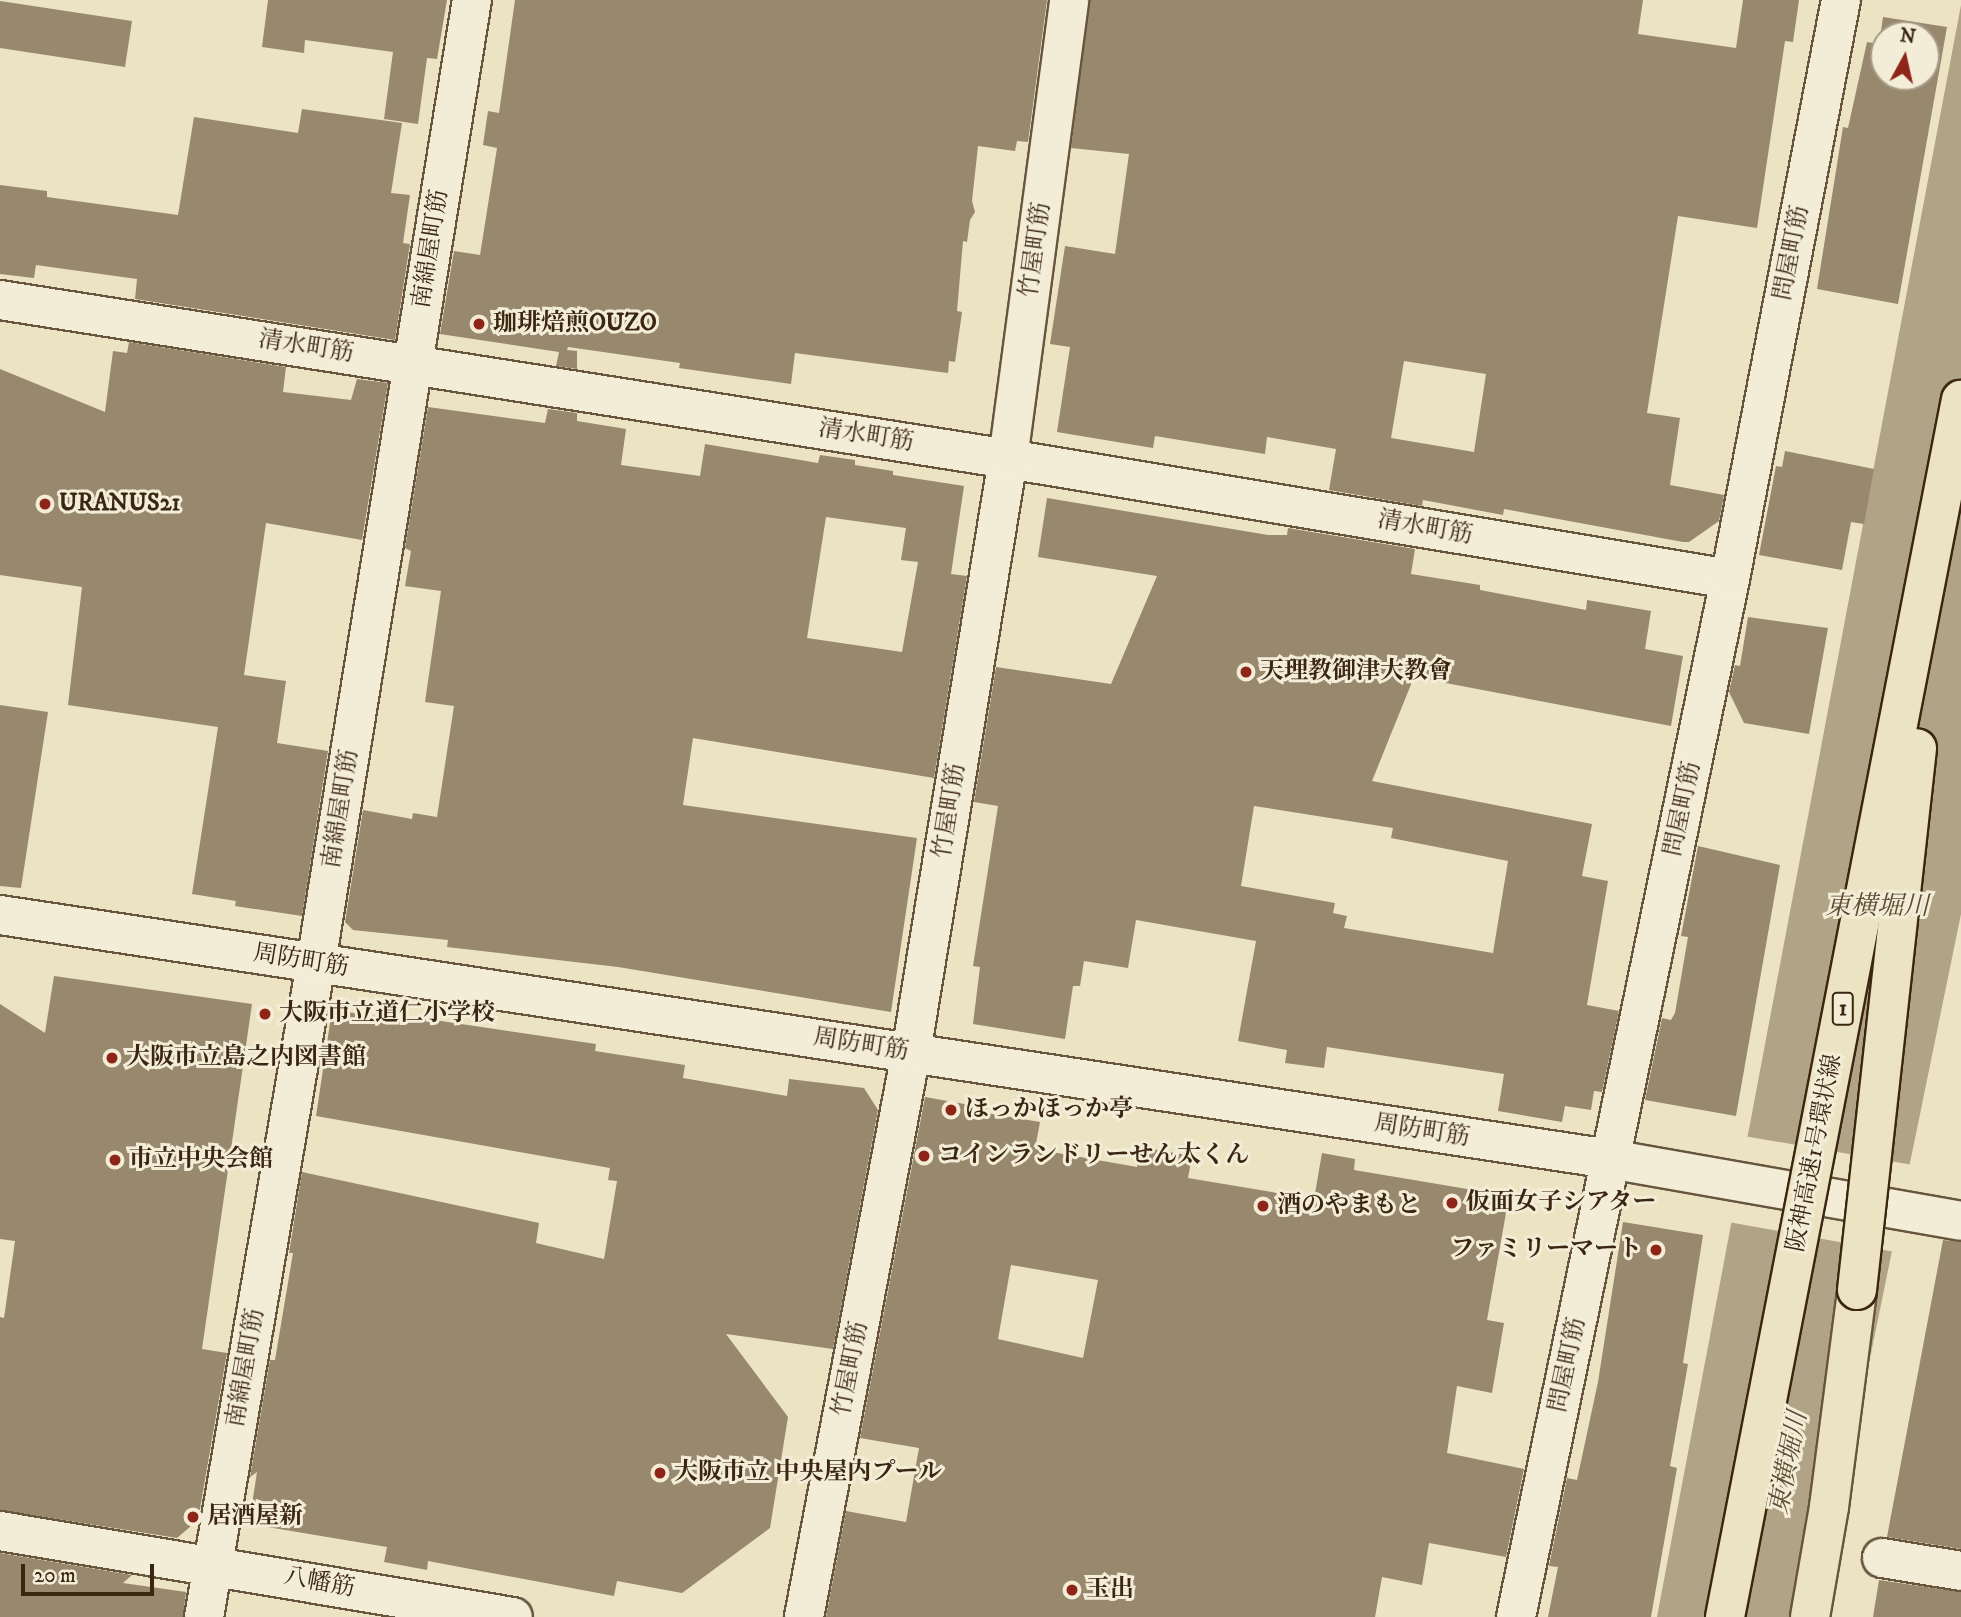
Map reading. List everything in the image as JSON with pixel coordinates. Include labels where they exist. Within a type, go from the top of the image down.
[{"type":"highway","name":"阪神高速1号環状線","points":[[1725,1617],[1961,400]]},
{"type":"highway","points":[[1810,1617],[1829,1507],[1857,1290],[1948,471]]},
{"type":"street","name":"南綿屋町筋","points":[[204,1617],[316,963],[472,0]]},
{"type":"street","name":"竹屋町筋","points":[[804,1617],[911,1053],[1008,458],[1069,0]]},
{"type":"street","name":"問屋町筋","points":[[1516,1617],[1730,579],[1841,0]]},
{"type":"street","name":"清水町筋","points":[[0,300],[1008,458],[1730,579]]},
{"type":"street","name":"周防町筋","points":[[0,915],[1610,1159],[1961,1220]]},
{"type":"street","name":"八幡筋","points":[[0,1531],[513,1617]]},
{"type":"street","points":[[1882,1558],[1961,1571]]},
{"type":"water","name":"東横堀川","points":[[1961,5],[1961,914],[1817,1617],[1657,1617]]},
{"type":"pier","points":[[1744,1136],[1913,1165],[1895,1252],[1728,1222]]},
{"type":"building","points":[[268,0],[447,0],[437,59],[427,58],[418,124],[384,119],[393,52],[305,40],[304,53],[262,47]]},
{"type":"building","points":[[515,0],[1047,0],[1028,142],[1017,141],[1015,151],[978,146],[972,201],[975,212],[970,220],[967,242],[963,241],[957,311],[962,312],[955,362],[949,361],[948,373],[795,353],[791,384],[679,368],[680,363],[568,347],[567,350],[577,351],[577,369],[556,366],[559,352],[440,334],[454,251],[480,255],[497,148],[483,145],[488,111],[499,113]]},
{"type":"building","points":[[1090,0],[1643,0],[1638,34],[1736,48],[1743,0],[1799,0],[1793,42],[1785,41],[1757,228],[1678,216],[1647,413],[1680,418],[1670,485],[1724,495],[1719,521],[1689,542],[1683,542],[1504,509],[1503,515],[1423,500],[1422,506],[1329,490],[1336,449],[1267,437],[1265,454],[1155,436],[1153,448],[1057,432],[1070,347],[1050,344],[1065,246],[1115,254],[1129,154],[1071,148]],"holes":[[[1404,361],[1486,374],[1474,452],[1391,438]]]},
{"type":"building","points":[[0,1],[132,21],[125,67],[0,48]]},
{"type":"building","points":[[1883,17],[1909,21],[1882,21]]},
{"type":"building","points":[[1940,26],[1947,27],[1940,67]]},
{"type":"building","points":[[1867,42],[1870,42],[1870,91],[1936,91],[1898,304],[1817,289],[1843,127],[1848,128]]},
{"type":"building","points":[[302,109],[402,123],[391,193],[410,195],[403,243],[410,244],[395,340],[135,299],[137,279],[36,265],[34,278],[0,274],[0,185],[47,191],[47,197],[178,215],[194,117],[298,133]]},
{"type":"building","points":[[129,342],[286,367],[283,392],[351,400],[357,379],[388,383],[362,540],[266,523],[244,675],[286,681],[277,743],[328,751],[302,916],[235,906],[236,901],[192,894],[218,727],[68,705],[82,587],[0,575],[0,369],[105,412],[113,351],[127,353]]},
{"type":"building","points":[[428,407],[545,423],[548,409],[577,413],[577,421],[626,429],[621,465],[700,476],[705,444],[818,463],[820,455],[855,460],[855,465],[893,471],[893,475],[964,486],[951,574],[967,576],[934,778],[693,738],[683,805],[917,838],[891,1012],[618,967],[447,947],[448,940],[353,930],[345,922],[363,810],[412,819],[413,813],[437,817],[454,706],[425,702],[441,591],[405,586],[411,551],[405,548]],"holes":[[[826,517],[906,528],[901,560],[918,562],[902,652],[807,638]]]},
{"type":"building","points":[[1785,451],[1874,469],[1864,524],[1851,522],[1842,570],[1759,555],[1776,466],[1782,467]]},
{"type":"building","points":[[1047,498],[1268,535],[1287,535],[1288,528],[1415,549],[1411,574],[1480,585],[1480,590],[1586,610],[1587,600],[1651,611],[1645,649],[1683,656],[1671,726],[1414,677],[1372,781],[1592,824],[1582,876],[1608,881],[1587,1005],[1619,1011],[1602,1092],[1594,1091],[1591,1110],[1565,1106],[1562,1122],[1498,1111],[1504,1074],[1327,1047],[1324,1068],[1285,1063],[1287,1050],[1238,1041],[1256,941],[1136,920],[1128,968],[1084,961],[1080,986],[1073,986],[1065,1039],[973,1024],[980,967],[973,966],[998,806],[974,802],[996,667],[1111,684],[1157,576],[1038,557]],"holes":[[[1254,806],[1393,828],[1391,838],[1508,861],[1493,953],[1344,928],[1347,916],[1333,913],[1335,903],[1241,886]]]},
{"type":"building","points":[[1748,617],[1828,628],[1809,734],[1744,723],[1729,692],[1735,665],[1740,666]]},
{"type":"building","points":[[0,705],[48,712],[21,888],[0,886]]},
{"type":"building","points":[[1698,846],[1780,865],[1736,1116],[1645,1100],[1662,1018],[1671,1020],[1675,1013],[1688,937],[1681,936]]},
{"type":"building","points":[[54,976],[252,1004],[202,1349],[227,1353],[198,1520],[177,1538],[0,1510],[0,1317],[4,1318],[15,1241],[0,1239],[0,1004],[45,1033]]},
{"type":"building","points":[[332,1010],[412,1021],[414,1017],[596,1044],[595,1051],[685,1065],[683,1078],[787,1096],[789,1079],[864,1088],[878,1110],[833,1349],[726,1334],[788,1417],[770,1528],[682,1593],[617,1581],[614,1596],[428,1561],[427,1570],[384,1562],[387,1547],[249,1524],[257,1472],[250,1477],[270,1360],[275,1360],[293,1253],[289,1253],[302,1172],[539,1223],[536,1243],[604,1259],[617,1181],[608,1180],[610,1168],[316,1116]]},
{"type":"building","points":[[925,1097],[987,1108],[986,1113],[1040,1122],[1035,1149],[1137,1167],[1141,1147],[1192,1156],[1188,1178],[1314,1199],[1322,1153],[1355,1159],[1354,1170],[1509,1196],[1487,1320],[1504,1323],[1492,1393],[1457,1386],[1447,1453],[1524,1469],[1506,1557],[1429,1543],[1422,1585],[1382,1577],[1375,1617],[826,1617],[846,1511],[906,1522],[919,1448],[860,1438]],"holes":[[[1011,1265],[1098,1280],[1083,1358],[998,1339]]]},
{"type":"building","points":[[1623,1222],[1703,1235],[1683,1363],[1688,1364],[1670,1466],[1677,1468],[1651,1617],[1548,1617],[1558,1567],[1549,1566],[1567,1478],[1577,1480],[1598,1382]]},
{"type":"building","points":[[1943,1240],[1961,1242],[1961,1549],[1887,1537]]},
{"type":"building","points":[[0,1553],[132,1575],[123,1583],[186,1592],[183,1617],[0,1617]]},
{"type":"building","points":[[1879,1580],[1961,1592],[1961,1617],[1873,1617]]},
{"type":"place","name":"珈琲焙煎OUZO","points":[[479,324]]},
{"type":"place","name":"URANUS21","points":[[45,504]]},
{"type":"place","name":"天理教御津大教會","points":[[1246,672]]},
{"type":"place","name":"大阪市立道仁小学校","points":[[265,1014]]},
{"type":"place","name":"大阪市立島之内図書館","points":[[112,1058]]},
{"type":"place","name":"ほっかほっか亭","points":[[951,1110]]},
{"type":"place","name":"コインランドリーせん太くん","points":[[924,1156]]},
{"type":"place","name":"市立中央会館","points":[[115,1160]]},
{"type":"place","name":"仮面女子シアター","points":[[1452,1203]]},
{"type":"place","name":"酒のやまもと","points":[[1263,1206]]},
{"type":"place","name":"ファミリーマート","points":[[1656,1250]]},
{"type":"place","name":"大阪市立 中央屋内プール","points":[[660,1473]]},
{"type":"place","name":"居酒屋新","points":[[193,1517]]},
{"type":"place","name":"玉出","points":[[1072,1590]]}]
